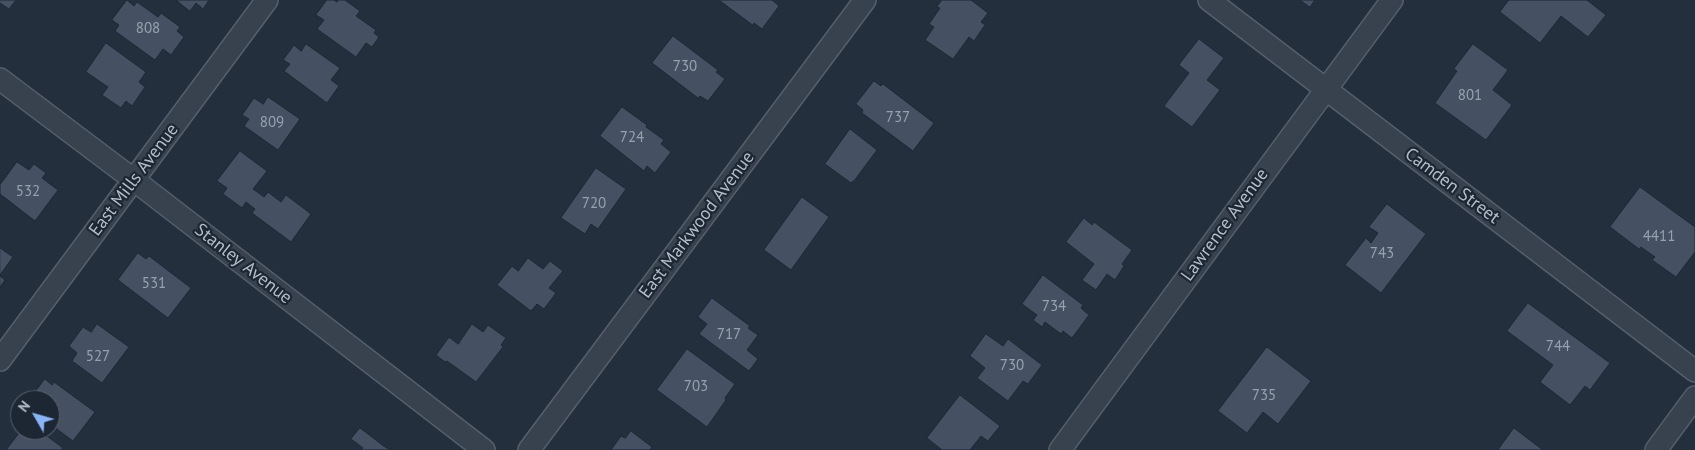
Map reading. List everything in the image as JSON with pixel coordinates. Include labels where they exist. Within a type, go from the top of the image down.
[{"type":"street","name":"East Mills Avenue","points":[[0,360],[267,0]]},
{"type":"street","name":"East Markwood Avenue","points":[[530,450],[864,0]]},
{"type":"street","name":"Camden Street","points":[[1209,0],[1695,371]]},
{"type":"street","name":"Lawrence Avenue","points":[[1060,450],[1392,0]]},
{"type":"street","name":"Stanley Avenue","points":[[0,79],[484,450]]},
{"type":"street","points":[[1656,450],[1695,397]]},
{"type":"building","points":[[0,0],[16,0],[9,9],[0,3]]},
{"type":"building","points":[[127,0],[134,6],[137,2],[158,17],[161,13],[180,27],[177,31],[184,37],[171,55],[163,49],[155,60],[115,31],[119,25],[112,20]]},
{"type":"building","points":[[176,0],[209,0],[203,9],[196,3],[190,11]]},
{"type":"building","points":[[327,0],[337,2],[338,0],[345,0],[360,11],[356,16],[376,30],[374,33],[379,37],[372,47],[366,43],[356,57],[317,29],[324,20],[316,15]]},
{"type":"building","points":[[719,0],[772,0],[779,6],[762,29],[754,23],[753,25]]},
{"type":"building","points":[[942,0],[971,0],[988,13],[981,22],[985,25],[974,41],[969,37],[953,59],[925,40],[934,27],[929,24],[940,8],[937,7]]},
{"type":"building","points":[[1300,0],[1315,0],[1310,7]]},
{"type":"building","points":[[1509,0],[1587,0],[1606,15],[1588,37],[1561,16],[1540,43],[1500,12]]},
{"type":"building","points":[[673,36],[718,70],[716,72],[725,79],[708,101],[700,96],[698,98],[652,63]]},
{"type":"building","points":[[1199,39],[1224,58],[1207,80],[1220,90],[1192,127],[1164,106],[1189,73],[1179,65]]},
{"type":"building","points":[[106,43],[146,72],[139,82],[145,87],[132,106],[126,101],[121,108],[102,95],[108,87],[86,72]]},
{"type":"building","points":[[306,44],[340,68],[331,80],[339,86],[327,103],[284,71],[290,64],[283,60],[294,45],[301,51]]},
{"type":"building","points":[[1473,44],[1508,70],[1493,90],[1512,105],[1486,140],[1435,103],[1457,71],[1454,69]]},
{"type":"building","points":[[874,81],[881,86],[883,84],[934,123],[913,151],[862,113],[863,110],[856,104]]},
{"type":"building","points":[[268,97],[300,119],[278,150],[244,126],[249,119],[242,115],[254,98],[263,104]]},
{"type":"building","points":[[622,107],[664,140],[661,144],[671,152],[655,173],[647,166],[644,171],[600,136]]},
{"type":"building","points":[[850,129],[877,150],[851,183],[825,164]]},
{"type":"building","points":[[240,151],[267,171],[253,189],[264,197],[268,192],[281,202],[286,195],[311,214],[291,242],[252,213],[255,209],[246,202],[242,208],[223,194],[227,188],[217,181]]},
{"type":"building","points":[[17,162],[29,170],[34,164],[46,173],[42,178],[58,190],[35,221],[0,194],[0,185]]},
{"type":"building","points":[[596,168],[626,189],[598,229],[591,224],[585,234],[561,218]]},
{"type":"building","points":[[1640,187],[1695,227],[1695,252],[1676,277],[1652,260],[1655,257],[1641,247],[1639,249],[1610,227]]},
{"type":"building","points":[[802,197],[829,217],[791,270],[764,250]]},
{"type":"building","points":[[1387,204],[1426,234],[1381,293],[1345,265],[1366,238],[1371,243],[1378,233],[1369,227]]},
{"type":"building","points":[[1084,218],[1092,225],[1094,222],[1132,250],[1122,264],[1124,266],[1115,280],[1107,274],[1096,290],[1082,280],[1094,264],[1066,242]]},
{"type":"building","points":[[0,248],[13,257],[0,275]]},
{"type":"building","points":[[138,253],[146,259],[149,256],[191,288],[168,318],[118,280]]},
{"type":"building","points":[[528,258],[543,269],[550,261],[563,271],[549,288],[556,293],[544,309],[537,304],[531,311],[497,285],[512,266],[518,271]]},
{"type":"building","points":[[1043,275],[1083,305],[1081,308],[1089,315],[1072,338],[1063,331],[1061,334],[1045,322],[1042,327],[1033,320],[1037,315],[1022,304]]},
{"type":"building","points":[[0,276],[5,280],[0,287]]},
{"type":"building","points":[[712,298],[750,326],[748,328],[758,335],[747,350],[758,359],[749,371],[699,334],[707,324],[698,317]]},
{"type":"building","points":[[1528,303],[1610,363],[1590,390],[1585,386],[1570,405],[1540,382],[1553,365],[1507,331]]},
{"type":"building","points":[[97,324],[129,347],[102,383],[72,361],[77,353],[69,346],[83,327],[91,332]]},
{"type":"building","points":[[472,324],[483,332],[488,325],[506,338],[501,345],[503,347],[476,382],[436,355],[449,337],[458,344]]},
{"type":"building","points":[[986,334],[1003,346],[1008,339],[1042,365],[1028,384],[1023,381],[1008,401],[977,378],[985,368],[970,356]]},
{"type":"building","points":[[1267,347],[1311,381],[1278,424],[1263,412],[1247,433],[1218,411]]},
{"type":"building","points":[[687,349],[735,384],[707,427],[657,390]]},
{"type":"building","points":[[45,379],[52,385],[54,382],[95,412],[73,441],[60,431],[60,390],[37,390]]},
{"type":"building","points":[[960,395],[1000,426],[988,441],[981,436],[970,450],[942,450],[927,438]]},
{"type":"building","points":[[360,428],[391,450],[361,450],[363,448],[351,439]]},
{"type":"building","points":[[1514,428],[1543,450],[1498,450]]},
{"type":"building","points":[[631,431],[652,447],[650,450],[611,450],[621,436],[625,438]]},
{"type":"building","points":[[14,440],[52,440],[63,448],[61,450],[6,450]]}]
